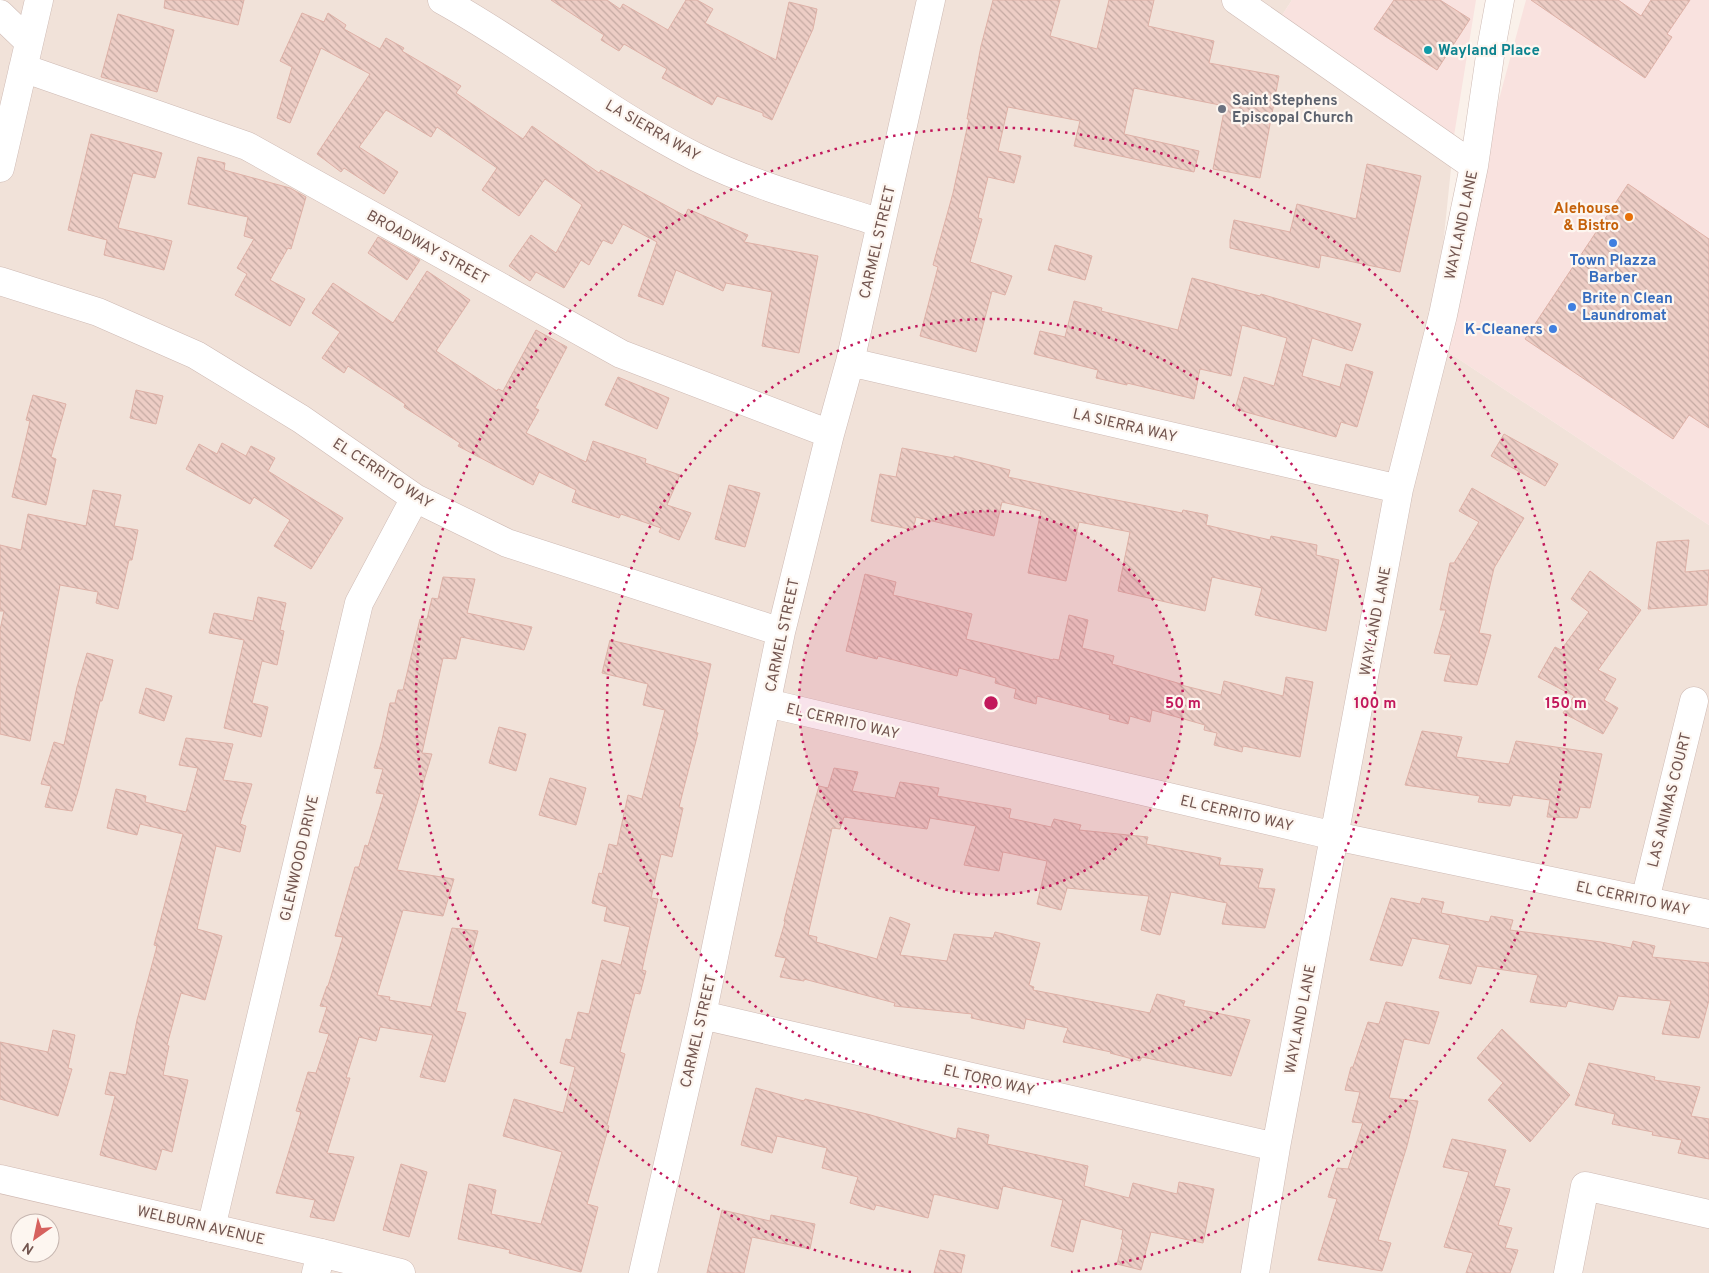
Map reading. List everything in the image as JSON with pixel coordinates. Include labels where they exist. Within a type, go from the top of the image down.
[{"type":"street","points":[[0,168],[39,0]]},
{"type":"street","name":"LA SIERRA WAY","points":[[442,0],[473,17],[628,118],[696,158],[768,187],[881,223]]},
{"type":"street","name":"CARMEL STREET","points":[[643,1273],[702,1015],[781,632],[830,434],[850,362],[931,0]]},
{"type":"street","points":[[1236,0],[1474,166]]},
{"type":"street","name":"WAYLAND LANE","points":[[1254,1273],[1276,1146],[1400,489],[1443,315],[1474,166],[1500,0]]},
{"type":"street","points":[[0,14],[30,42]]},
{"type":"street","name":"BROADWAY STREET","points":[[23,68],[247,146],[621,354],[830,434]]},
{"type":"street","name":"EL CERRITO WAY","points":[[0,281],[98,312],[196,355],[301,419],[415,498],[507,543],[781,632]]},
{"type":"street","name":"LA SIERRA WAY","points":[[850,362],[1400,489]]},
{"type":"street","name":"GLENWOOD DRIVE","points":[[210,1228],[359,603],[415,498]]},
{"type":"street","name":"LAS ANIMAS COURT","points":[[1645,900],[1694,701]]},
{"type":"street","name":"EL CERRITO WAY","points":[[767,703],[1334,836],[1709,914]]},
{"type":"street","name":"EL TORO WAY","points":[[702,1015],[1276,1146]]},
{"type":"street","name":"WELBURN AVENUE","points":[[0,1179],[210,1228],[319,1263],[401,1273]]},
{"type":"street","points":[[1568,1273],[1585,1186],[1709,1214]]},
{"type":"shaded area","points":[[0,0],[1292,0],[1275,26],[1452,159],[1433,342],[1709,525],[1709,1273],[0,1273]]},
{"type":"shaded area","points":[[1292,0],[1476,0],[1453,142],[1275,26]]},
{"type":"shaded area","points":[[1526,0],[1709,0],[1709,525],[1433,342]]},
{"type":"building","points":[[165,0],[244,0],[238,25],[164,8]]},
{"type":"building","points":[[551,0],[607,0],[620,9],[623,4],[668,30],[686,0],[697,0],[713,9],[705,23],[776,60],[789,2],[817,9],[813,29],[772,120],[763,116],[763,113],[717,96],[712,105],[662,78],[667,69],[624,44],[619,51],[601,40],[604,35]]},
{"type":"building","points":[[993,0],[1060,0],[1050,36],[1097,49],[1109,0],[1154,0],[1148,26],[1214,41],[1209,63],[1279,76],[1260,178],[1213,169],[1225,106],[1134,88],[1124,134],[1199,151],[1194,172],[1074,146],[1080,121],[1008,107],[998,151],[1021,156],[1014,183],[988,177],[978,218],[982,219],[970,262],[1012,276],[1005,295],[992,291],[976,352],[920,336],[938,267],[933,265],[953,193],[969,119],[967,119],[981,46]]},
{"type":"building","name":"Wayland Place","points":[[1394,0],[1440,0],[1470,19],[1437,70],[1374,29]]},
{"type":"building","points":[[1531,0],[1618,0],[1641,16],[1651,0],[1690,0],[1667,34],[1672,37],[1645,78]]},
{"type":"building","points":[[302,13],[324,22],[328,13],[346,25],[344,29],[380,49],[386,38],[404,48],[402,51],[461,86],[456,93],[523,139],[532,126],[599,173],[601,170],[685,216],[688,209],[748,235],[744,242],[818,256],[799,353],[762,346],[772,292],[726,283],[723,291],[676,270],[663,305],[638,296],[657,242],[623,224],[612,244],[603,240],[589,265],[581,260],[564,288],[536,272],[530,281],[509,266],[531,235],[556,253],[582,205],[545,179],[519,216],[482,190],[497,168],[437,127],[431,137],[386,110],[359,147],[398,172],[384,194],[344,168],[341,172],[317,154],[370,74],[321,48],[290,123],[277,118],[292,67],[280,61]]},
{"type":"building","points":[[118,14],[174,30],[157,92],[101,77]]},
{"type":"building","points":[[91,134],[162,153],[155,178],[133,173],[118,228],[172,241],[164,270],[104,255],[107,240],[68,230]]},
{"type":"building","points":[[198,157],[225,163],[224,170],[290,188],[306,197],[291,249],[288,248],[270,280],[305,299],[290,326],[235,295],[247,274],[237,268],[254,239],[244,236],[248,217],[188,204]]},
{"type":"building","points":[[1367,164],[1421,176],[1400,272],[1321,255],[1319,268],[1230,248],[1234,220],[1290,232],[1297,204],[1356,219]]},
{"type":"building","points":[[1628,184],[1709,239],[1709,428],[1689,415],[1673,439],[1525,339]]},
{"type":"building","points":[[378,237],[420,260],[407,280],[368,253]]},
{"type":"building","points":[[1055,245],[1092,256],[1085,280],[1048,270]]},
{"type":"building","points":[[427,271],[470,300],[436,351],[497,391],[498,389],[503,391],[536,330],[567,347],[535,408],[539,410],[526,433],[586,462],[593,441],[646,459],[645,463],[680,475],[667,505],[691,513],[679,540],[659,532],[661,528],[621,514],[619,518],[572,502],[576,490],[539,472],[533,485],[458,446],[460,443],[404,407],[405,404],[348,366],[344,373],[322,358],[340,332],[312,313],[333,283],[393,323]]},
{"type":"building","points":[[1192,278],[1260,296],[1261,294],[1361,324],[1352,351],[1312,338],[1302,376],[1340,387],[1346,364],[1373,372],[1357,427],[1341,422],[1336,437],[1235,409],[1244,377],[1274,386],[1287,338],[1242,325],[1231,376],[1200,369],[1194,399],[1127,383],[1127,385],[1096,378],[1098,370],[1034,354],[1040,331],[1065,337],[1074,301],[1102,308],[1101,311],[1178,330]]},
{"type":"building","points":[[618,377],[669,398],[657,429],[605,405]]},
{"type":"building","points":[[136,390],[163,396],[156,424],[130,418]]},
{"type":"building","points":[[33,395],[66,404],[51,457],[56,459],[46,505],[12,497],[30,421],[26,420]]},
{"type":"building","points":[[1504,434],[1558,464],[1545,486],[1491,456]]},
{"type":"building","points":[[222,443],[246,456],[251,446],[275,458],[268,471],[343,518],[311,569],[274,546],[290,520],[254,497],[250,504],[186,469],[199,444],[217,454]]},
{"type":"building","points":[[902,448],[954,458],[954,456],[1010,470],[1008,477],[1182,513],[1183,510],[1208,515],[1206,525],[1270,540],[1271,536],[1317,545],[1316,555],[1339,560],[1326,631],[1255,615],[1262,588],[1212,577],[1205,611],[1118,591],[1130,532],[1079,522],[1066,581],[1028,573],[1041,511],[1002,502],[994,536],[916,517],[913,530],[871,521],[880,474],[896,477]]},
{"type":"building","points":[[729,485],[760,493],[745,547],[715,539]]},
{"type":"building","points":[[1472,488],[1524,518],[1494,568],[1479,633],[1491,635],[1477,685],[1444,681],[1451,655],[1434,653],[1446,610],[1440,610],[1450,563],[1454,563],[1479,522],[1459,511]]},
{"type":"building","points":[[93,490],[121,495],[114,526],[138,530],[132,560],[129,560],[118,609],[96,603],[98,592],[60,585],[30,741],[0,734],[0,630],[4,611],[0,611],[0,545],[21,550],[28,514],[86,526]]},
{"type":"building","points":[[1689,540],[1685,572],[1709,570],[1707,605],[1648,609],[1657,542]]},
{"type":"building","points":[[1590,571],[1641,610],[1598,670],[1616,679],[1604,700],[1618,708],[1603,734],[1563,713],[1574,696],[1538,677],[1555,647],[1561,650],[1589,612],[1571,599]]},
{"type":"building","points":[[865,574],[896,582],[893,595],[972,614],[966,639],[1053,660],[1059,660],[1069,615],[1088,620],[1082,648],[1114,656],[1112,664],[1181,685],[1221,695],[1224,681],[1283,696],[1286,677],[1313,682],[1300,757],[1243,746],[1242,752],[1214,745],[1217,733],[1204,730],[1205,725],[1152,710],[1150,722],[1130,716],[1128,724],[1109,719],[1110,715],[1037,696],[1036,704],[1014,698],[1016,689],[995,683],[996,678],[959,668],[957,676],[878,656],[877,659],[846,651]]},
{"type":"building","points":[[443,577],[475,579],[467,613],[532,627],[524,650],[461,637],[456,659],[443,658],[422,753],[432,754],[397,870],[454,879],[443,916],[403,910],[377,995],[390,997],[389,1000],[431,1007],[452,928],[478,931],[456,1011],[466,1013],[445,1082],[420,1077],[433,1035],[380,1027],[376,1041],[359,1037],[346,1078],[350,1078],[327,1153],[354,1157],[334,1221],[310,1217],[315,1200],[276,1193],[301,1112],[296,1111],[308,1072],[316,1073],[329,1034],[319,1032],[327,1007],[320,1006],[343,937],[335,936],[355,867],[359,867],[365,845],[368,846],[384,794],[376,793],[383,769],[374,768],[390,703],[395,703],[398,690],[403,690],[420,619],[427,619],[432,598],[438,599]]},
{"type":"building","points":[[258,597],[286,603],[280,630],[284,631],[277,665],[262,661],[252,703],[268,707],[261,737],[224,728],[244,640],[209,633],[214,613],[253,621]]},
{"type":"building","points":[[610,640],[711,664],[696,732],[698,733],[679,807],[683,808],[672,857],[661,854],[651,898],[658,899],[642,970],[646,971],[640,994],[635,993],[620,1052],[625,1054],[607,1125],[609,1126],[587,1204],[598,1207],[581,1272],[509,1253],[510,1250],[458,1239],[469,1184],[496,1190],[491,1214],[541,1224],[562,1152],[503,1136],[514,1099],[563,1113],[575,1067],[560,1063],[566,1039],[571,1040],[578,1012],[589,1014],[602,960],[621,965],[630,927],[604,921],[607,907],[592,903],[599,873],[602,874],[609,844],[617,846],[628,795],[642,799],[665,710],[643,705],[648,684],[602,673]]},
{"type":"building","points":[[87,653],[113,660],[102,701],[100,701],[79,788],[72,811],[45,807],[51,786],[41,784],[54,742],[64,745]]},
{"type":"building","points":[[146,688],[172,696],[164,721],[139,713]]},
{"type":"building","points":[[499,727],[526,734],[516,771],[489,763]]},
{"type":"building","points":[[1422,731],[1462,737],[1456,757],[1509,764],[1516,741],[1602,754],[1590,808],[1580,807],[1577,818],[1547,817],[1550,800],[1513,795],[1510,806],[1478,802],[1480,796],[1405,785]]},
{"type":"building","points":[[186,738],[233,744],[223,780],[252,784],[240,824],[246,826],[240,852],[216,846],[197,929],[222,936],[205,1000],[181,993],[167,1045],[169,1046],[163,1075],[188,1080],[172,1152],[162,1149],[156,1170],[100,1155],[115,1096],[105,1094],[110,1072],[126,1075],[137,1020],[157,946],[154,945],[183,834],[140,824],[137,835],[107,828],[116,789],[146,796],[145,802],[186,812],[198,768],[179,765]]},
{"type":"building","points":[[834,768],[858,772],[852,791],[895,798],[900,782],[939,788],[937,796],[1011,809],[1009,818],[1051,827],[1054,819],[1081,825],[1079,830],[1148,837],[1146,844],[1221,858],[1219,865],[1263,869],[1258,888],[1275,889],[1265,928],[1222,924],[1227,903],[1171,892],[1160,935],[1141,930],[1149,896],[1067,888],[1061,910],[1037,904],[1047,861],[1003,852],[999,871],[964,865],[976,826],[930,818],[927,829],[844,817],[840,829],[832,828],[808,935],[817,937],[816,942],[877,959],[890,917],[910,924],[900,955],[947,961],[954,934],[993,938],[995,932],[1040,943],[1029,985],[1034,987],[1033,990],[1150,1013],[1157,994],[1185,1001],[1183,1006],[1250,1020],[1231,1076],[1142,1057],[1140,1061],[1111,1052],[1063,1042],[1068,1028],[1026,1019],[1024,1029],[971,1018],[972,1014],[894,1006],[895,1003],[804,979],[804,981],[780,977],[786,958],[775,956],[813,807],[819,786],[828,788]]},
{"type":"building","points":[[550,778],[586,788],[576,825],[539,815]]},
{"type":"building","points":[[1391,898],[1420,904],[1422,898],[1444,902],[1441,913],[1489,922],[1491,916],[1513,920],[1510,930],[1601,942],[1631,948],[1633,941],[1655,946],[1652,957],[1709,963],[1709,1000],[1699,1038],[1662,1034],[1671,1001],[1618,996],[1613,1010],[1568,1001],[1566,1007],[1530,1002],[1538,975],[1477,966],[1471,984],[1439,978],[1450,945],[1412,938],[1402,966],[1370,960]]},
{"type":"building","points":[[1386,1002],[1439,1012],[1429,1044],[1404,1039],[1389,1098],[1418,1101],[1407,1146],[1378,1240],[1391,1243],[1382,1271],[1318,1260],[1337,1199],[1328,1197],[1337,1168],[1348,1169],[1363,1123],[1352,1122],[1360,1092],[1345,1090],[1351,1067],[1353,1067],[1368,1022],[1379,1024]]},
{"type":"building","points":[[1502,1029],[1570,1095],[1530,1142],[1488,1100],[1503,1083],[1477,1058]]},
{"type":"building","points":[[53,1030],[75,1035],[68,1068],[72,1069],[58,1116],[0,1099],[0,1042],[48,1052]]},
{"type":"building","points":[[1589,1063],[1655,1077],[1654,1080],[1700,1087],[1691,1116],[1709,1119],[1709,1159],[1678,1153],[1682,1140],[1652,1135],[1653,1132],[1612,1124],[1615,1114],[1575,1105]]},
{"type":"building","points":[[756,1088],[804,1101],[805,1099],[867,1114],[956,1139],[958,1128],[989,1135],[987,1144],[1088,1166],[1084,1186],[1129,1198],[1133,1183],[1177,1194],[1179,1182],[1214,1189],[1203,1243],[1151,1232],[1141,1270],[1117,1264],[1123,1239],[1121,1239],[1123,1230],[1081,1219],[1073,1252],[1051,1246],[1063,1200],[1003,1186],[998,1209],[934,1194],[928,1218],[876,1205],[874,1210],[850,1203],[858,1177],[822,1168],[827,1148],[777,1136],[772,1153],[741,1145]]},
{"type":"building","points":[[1452,1139],[1506,1150],[1494,1186],[1510,1189],[1498,1225],[1512,1228],[1505,1248],[1518,1250],[1510,1273],[1466,1273],[1473,1253],[1444,1247],[1469,1172],[1443,1167]]},
{"type":"building","points":[[401,1164],[427,1172],[409,1237],[383,1230]]},
{"type":"building","points":[[722,1210],[770,1221],[771,1215],[815,1224],[810,1249],[752,1237],[744,1273],[707,1273]]},
{"type":"building","points":[[940,1250],[965,1255],[961,1273],[934,1273]]},
{"type":"place","name":"Wayland Place","points":[[1428,50]]},
{"type":"place","name":"Saint Stephens Episcopal Church","points":[[1222,109]]},
{"type":"place","name":"Alehouse & Bistro","points":[[1629,217]]},
{"type":"place","name":"Town Plazza Barber","points":[[1613,243]]},
{"type":"place","name":"Brite n Clean Laundromat","points":[[1572,307]]},
{"type":"place","name":"K-Cleaners","points":[[1553,329]]}]
